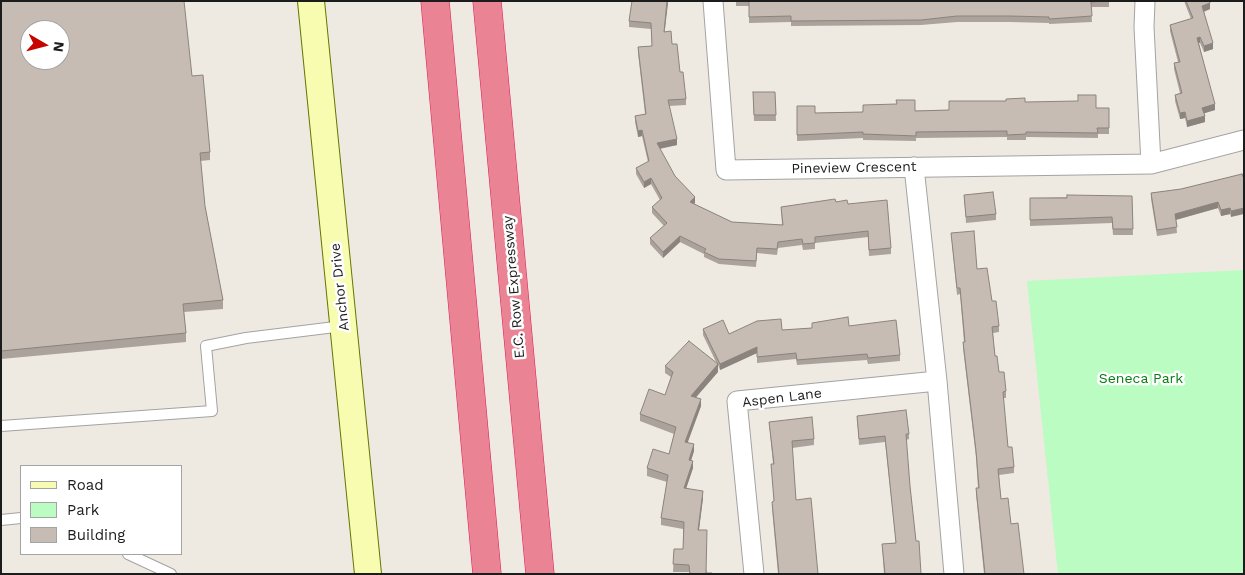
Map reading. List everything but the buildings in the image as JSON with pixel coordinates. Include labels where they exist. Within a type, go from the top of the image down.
[{"type":"highway","points":[[435,1],[487,574]]},
{"type":"highway","name":"E.C. Row Expressway","points":[[487,1],[540,574]]},
{"type":"street","name":"Anchor Drive","points":[[311,1],[368,574]]},
{"type":"street","name":"Pineview Crescent","points":[[713,1],[726,170],[1151,164],[1244,140]]},
{"type":"street","points":[[1145,1],[1144,27],[1151,164]]},
{"type":"street","points":[[914,167],[937,381],[954,574]]},
{"type":"street","name":"Aspen Lane","points":[[754,574],[736,401],[937,381]]},
{"type":"lane","points":[[1,426],[212,411],[206,346],[246,338],[344,326]]},
{"type":"lane","points":[[1,520],[20,518]]},
{"type":"lane","points":[[130,555],[171,574]]},
{"type":"green space","name":"Seneca Park","points":[[1244,270],[1244,574],[1058,574],[1027,281]]}]
